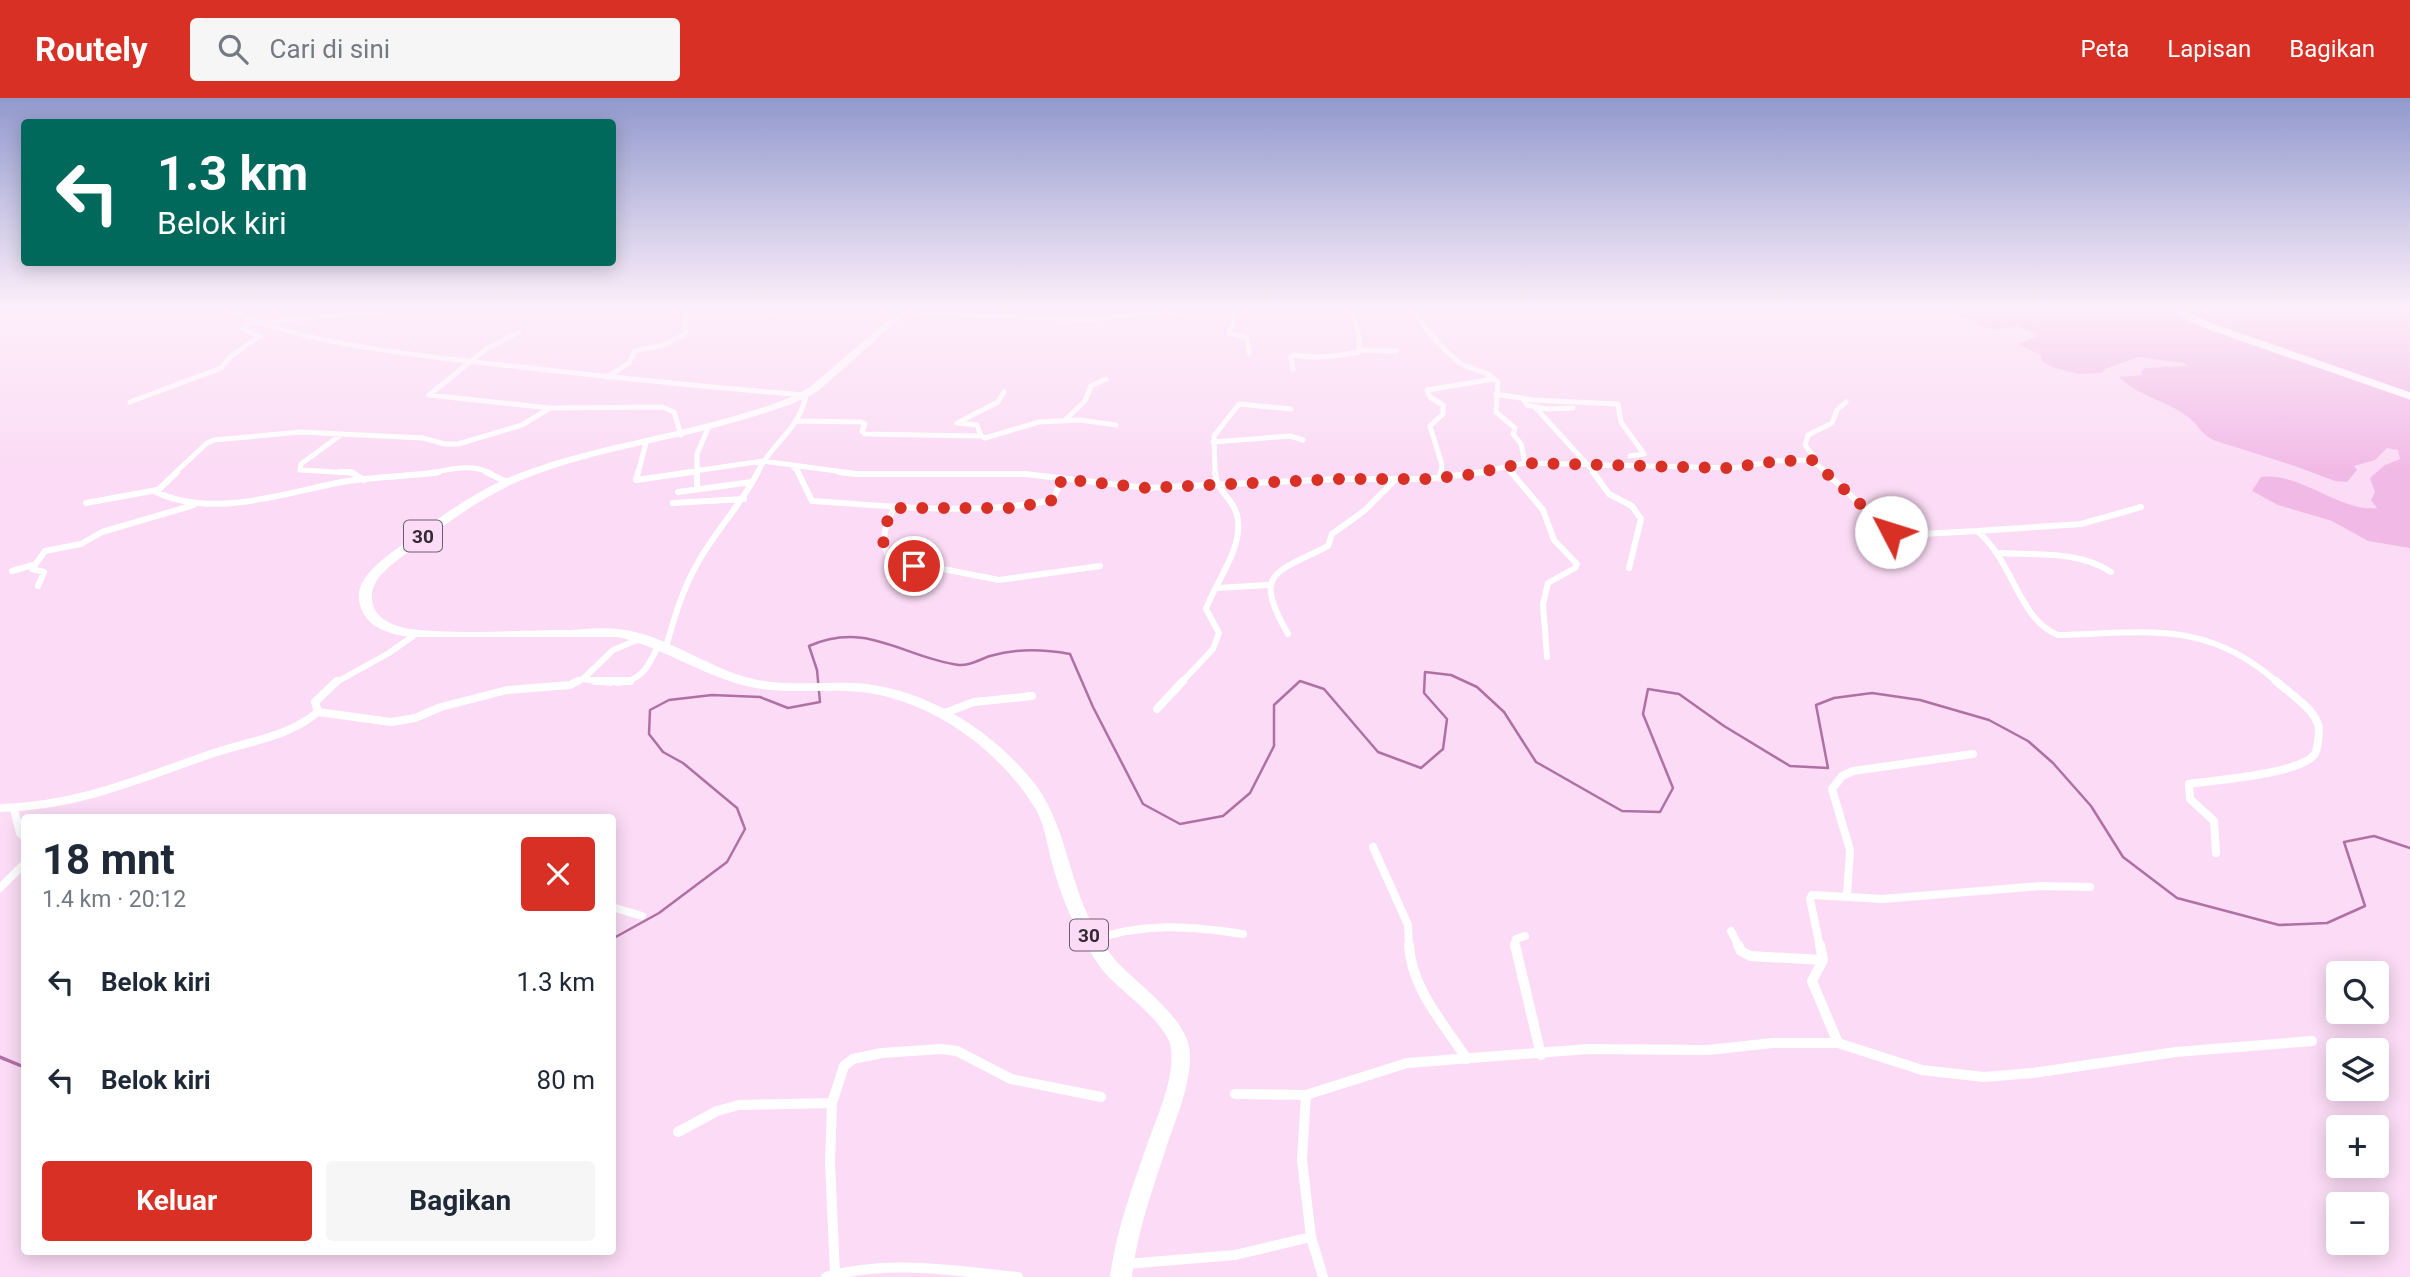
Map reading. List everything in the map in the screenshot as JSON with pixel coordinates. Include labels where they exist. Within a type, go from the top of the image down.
[{"type":"highway","name":"30","points":[[844,361],[805,394],[708,428],[549,466],[507,482],[384,565],[367,585],[365,601],[374,618],[395,630],[416,634],[599,631],[642,638],[744,681],[798,688],[876,690],[942,715],[975,734],[995,750],[1025,782],[1042,806],[1073,904],[1092,941],[1109,967],[1159,1014],[1179,1040],[1179,1077],[1122,1271]]},
{"type":"street","points":[[130,402],[221,368],[227,361]]},
{"type":"street","points":[[454,361],[805,394],[807,398],[805,409],[763,461],[744,499],[696,565],[662,646],[647,669],[640,677],[608,683],[583,679]]},
{"type":"street","points":[[470,361],[430,392],[430,396],[550,408],[666,408],[674,412],[681,435]]},
{"type":"street","points":[[607,377],[630,361]]},
{"type":"street","points":[[1292,361],[1293,369]]},
{"type":"street","points":[[1460,361],[1464,365],[1480,368],[1499,383],[1496,412],[1515,428],[1513,434],[1521,444],[1525,463]]},
{"type":"street","points":[[2308,361],[2410,396]]},
{"type":"street","points":[[1065,420],[1086,401],[1091,386],[1106,379]]},
{"type":"street","points":[[1440,478],[1442,465],[1430,426],[1443,414],[1443,405],[1430,397],[1427,390],[1494,379]]},
{"type":"street","points":[[981,436],[976,425],[957,422],[998,402],[1004,392]]},
{"type":"street","points":[[1496,394],[1619,405],[1621,422],[1644,454],[1630,456]]},
{"type":"street","points":[[1522,398],[1525,404],[1535,407],[1573,408]]},
{"type":"street","points":[[1812,460],[1814,457],[1804,443],[1808,435],[1832,423],[1837,410],[1846,402]]},
{"type":"street","points":[[1157,709],[1213,649],[1219,633],[1206,609],[1217,588],[1238,529],[1238,517],[1237,511],[1217,485],[1214,436],[1239,404],[1291,409]]},
{"type":"street","points":[[1535,407],[1541,418],[1556,429],[1587,466],[1605,482],[1609,494],[1639,513],[1641,519],[1629,568]]},
{"type":"street","points":[[86,503],[157,490],[210,441],[286,432],[423,438],[445,444],[458,444],[522,425],[550,408]]},
{"type":"street","points":[[796,421],[861,422],[864,424],[862,431],[865,433],[989,438],[1033,423],[1065,420],[1116,425]]},
{"type":"street","points":[[697,489],[699,449],[708,428]]},
{"type":"street","points":[[342,434],[301,464],[299,469],[356,472],[365,480]]},
{"type":"street","points":[[1213,442],[1290,436],[1303,440]]},
{"type":"street","points":[[646,443],[636,480],[763,461],[856,474],[1025,474],[1138,488],[1337,479],[1440,478],[1525,463],[1726,468],[1812,460],[1891,532],[1913,535],[2052,528],[2109,519],[2141,507]]},
{"type":"street","points":[[791,465],[802,476],[812,501],[894,508],[1024,506],[1053,500],[1062,479]]},
{"type":"street","points":[[38,586],[44,572],[32,570],[47,550],[81,544],[102,532],[198,504],[296,493],[336,483],[390,475],[412,476],[467,467],[479,468],[507,482]]},
{"type":"street","points":[[1506,467],[1520,479],[1544,510],[1554,540],[1577,564],[1575,568],[1548,583],[1543,604],[1547,657]]},
{"type":"street","points":[[1217,588],[1268,585],[1275,576],[1294,562],[1328,546],[1332,534],[1364,511],[1395,480]]},
{"type":"street","points":[[678,492],[752,482]]},
{"type":"street","points":[[157,490],[160,496],[198,504]]},
{"type":"street","points":[[673,503],[744,499]]},
{"type":"street","points":[[894,508],[883,530],[882,541],[889,558],[903,565],[933,567],[999,580],[1100,566]]},
{"type":"street","points":[[1977,531],[1990,540],[2001,553],[2036,622],[2047,632],[2058,635],[2175,633],[2203,638],[2260,667],[2313,716],[2318,724],[2318,747],[2314,755],[2300,765],[2278,771],[2189,784],[2190,799],[2214,821],[2216,853]]},
{"type":"street","points":[[2001,553],[2074,558],[2102,564],[2111,572]]},
{"type":"street","points":[[12,571],[37,563]]},
{"type":"street","points":[[1268,585],[1271,599],[1287,634]]},
{"type":"street","points":[[318,712],[315,702],[330,687],[416,634]]},
{"type":"street","points":[[0,808],[14,809],[67,802],[144,779],[222,751],[281,737],[296,730],[318,712],[380,722],[397,721],[507,690],[565,685],[583,679],[613,650],[642,638]]},
{"type":"street","points":[[942,715],[974,702],[1032,696]]},
{"type":"street","points":[[1847,895],[1850,850],[1832,789],[1836,781],[1844,775],[1859,771],[1949,760],[1973,754]]},
{"type":"street","points":[[14,809],[21,834]]},
{"type":"street","points":[[1373,847],[1408,925],[1413,973],[1466,1059]]},
{"type":"street","points":[[0,888],[21,867]]},
{"type":"street","points":[[1838,1043],[1812,981],[1823,960],[1811,897],[1818,894],[1883,899],[2041,886],[2090,887]]},
{"type":"street","points":[[616,908],[642,916]]},
{"type":"street","points":[[1092,941],[1122,929],[1146,926],[1186,925],[1243,934]]},
{"type":"street","points":[[1731,931],[1741,951],[1750,956],[1823,960]]},
{"type":"street","points":[[1525,936],[1516,939],[1514,948],[1541,1055]]},
{"type":"street","points":[[1235,1094],[1306,1095],[1407,1063],[1625,1048],[1708,1050],[1773,1043],[1838,1043],[1898,1064],[1936,1073],[1992,1076],[2058,1070],[2211,1047],[2312,1041]]},
{"type":"street","points":[[1018,1277],[904,1269],[831,1275],[832,1103],[844,1066],[853,1059],[882,1053],[941,1049],[957,1051],[1011,1079],[1101,1097]]},
{"type":"street","points":[[1306,1095],[1302,1160],[1311,1237],[1323,1277]]},
{"type":"street","points":[[678,1132],[718,1111],[739,1105],[832,1103]]},
{"type":"street","points":[[1122,1271],[1235,1255],[1311,1237]]},
{"type":"shaded area","points":[[2042,361],[2127,361],[2101,373],[2078,374],[2052,367]]},
{"type":"shaded area","points":[[2169,361],[2410,361],[2410,548],[2368,541],[2332,521],[2278,505],[2252,491],[2261,477],[2276,477],[2291,480],[2349,504],[2377,508],[2371,500],[2375,492],[2370,478],[2385,465],[2400,459],[2398,450],[2387,448],[2375,460],[2354,466],[2357,470],[2347,482],[2335,481],[2213,440],[2180,411],[2135,389],[2119,377],[2142,375],[2144,368],[2187,366],[2184,363]]},
{"type":"waterway","points":[[616,937],[659,913],[727,862],[745,829],[737,808],[683,763],[663,752],[649,734],[650,710],[669,700],[712,695],[760,697],[788,708],[820,702],[817,670],[809,646],[830,639],[850,637],[886,643],[959,665],[1000,653],[1020,651],[1040,650],[1070,654],[1093,707],[1143,804],[1180,824],[1223,816],[1250,793],[1274,746],[1274,705],[1300,681],[1324,689],[1378,752],[1421,768],[1443,749],[1447,719],[1424,693],[1425,672],[1451,675],[1477,687],[1504,712],[1536,762],[1622,811],[1660,812],[1673,788],[1643,714],[1648,689],[1679,694],[1724,726],[1790,766],[1828,768],[1816,705],[1834,698],[1872,693],[1920,700],[1989,720],[2028,741],[2053,763],[2091,806],[2123,857],[2177,898],[2279,925],[2327,923],[2365,906],[2344,842],[2374,836],[2410,848]]},
{"type":"waterway","points":[[0,1057],[21,1066]]},
{"type":"route","points":[[914,566],[891,560],[883,547],[883,530],[894,508],[1014,508],[1053,500],[1062,479],[1146,488],[1337,479],[1427,479],[1467,475],[1525,463],[1726,468],[1812,460],[1891,532]]}]
